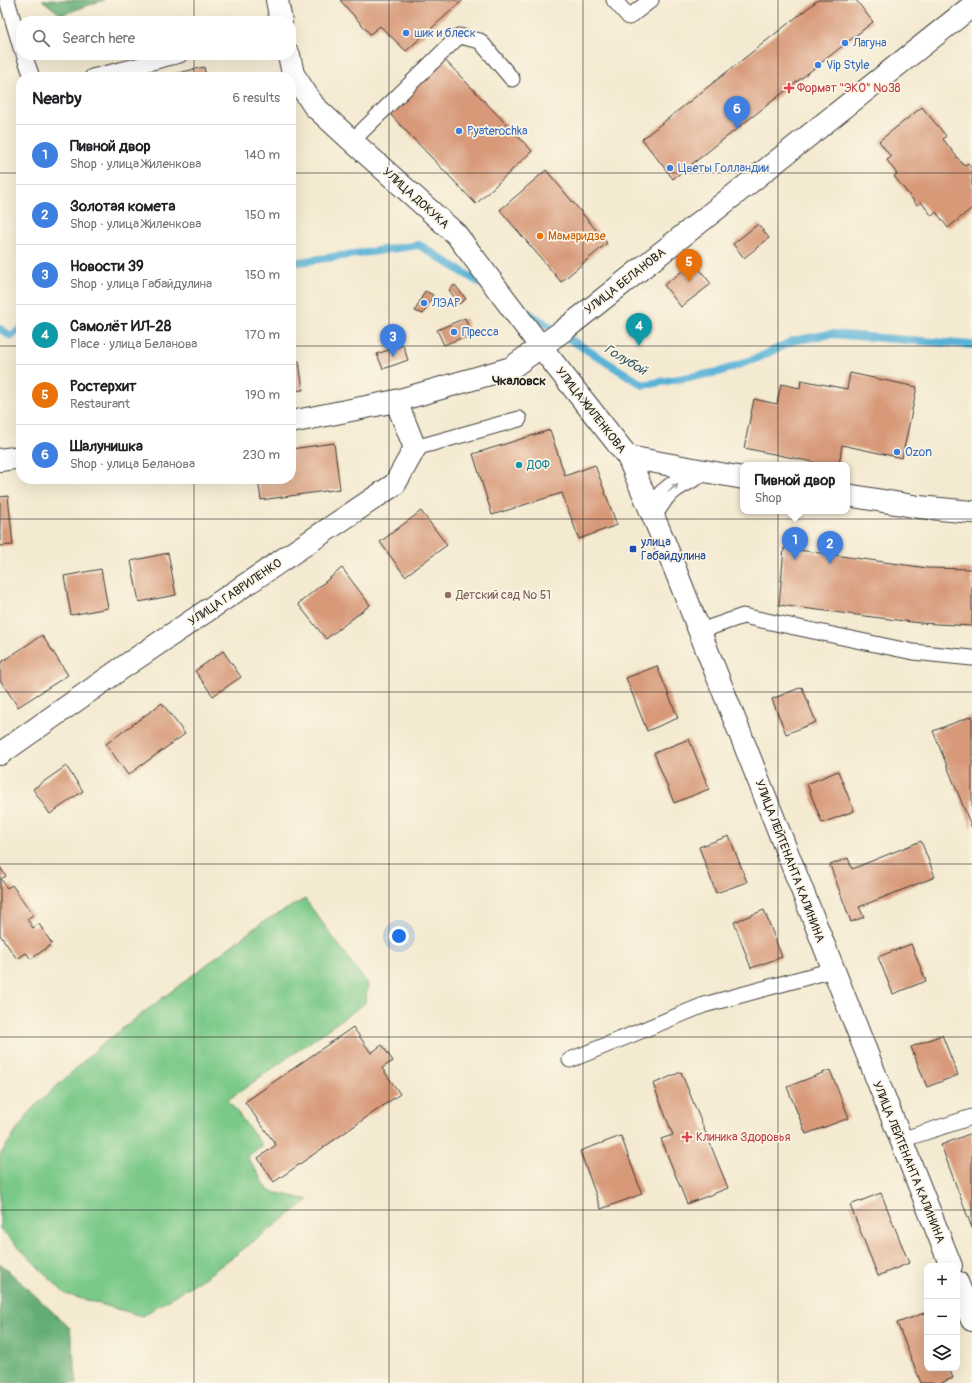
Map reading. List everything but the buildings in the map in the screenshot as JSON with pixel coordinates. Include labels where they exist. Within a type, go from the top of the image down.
[{"type":"street","points":[[277,0],[280,16]]},
{"type":"street","name":"УЛИЦА БЕЛАНОВА","points":[[541,347],[972,6]]},
{"type":"street","name":"УЛИЦА ДОКУКА","points":[[290,60],[293,72]]},
{"type":"street","name":"УЛИЦА ДОКУКА","points":[[296,79],[314,106],[456,234],[541,347]]},
{"type":"street","points":[[296,421],[396,401],[511,368],[541,347]]},
{"type":"street","name":"УЛИЦА ЖИЛЕНКОВА","points":[[541,347],[628,457],[740,478]]},
{"type":"street","points":[[396,401],[415,448]]},
{"type":"street","name":"УЛИЦА ГАВРИЛЕНКО","points":[[0,754],[128,664],[395,484],[415,448]]},
{"type":"street","name":"УЛИЦА ЛЕЙТЕНАНТА КАЛИНИНА","points":[[628,457],[700,631],[950,1263]]},
{"type":"street","points":[[0,460],[16,458]]},
{"type":"street","points":[[652,513],[664,495],[675,486],[701,471]]},
{"type":"street","points":[[850,496],[919,507],[972,512]]},
{"type":"street","points":[[960,1290],[972,1320]]},
{"type":"lane","points":[[7,0],[16,31]]},
{"type":"lane","points":[[614,0],[629,17],[651,0]]},
{"type":"lane","points":[[352,141],[459,36],[480,41],[512,78]]},
{"type":"lane","points":[[26,60],[30,72]]},
{"type":"lane","points":[[112,72],[160,60]]},
{"type":"lane","points":[[415,448],[519,419]]},
{"type":"lane","points":[[700,631],[743,616],[913,652],[972,658]]},
{"type":"lane","points":[[570,1060],[704,1005],[833,970]]},
{"type":"lane","points":[[901,1140],[972,1116]]},
{"type":"green space","points":[[42,0],[104,0],[61,15]]},
{"type":"green space","points":[[305,899],[368,985],[365,1003],[228,1100],[262,1145],[247,1157],[269,1191],[309,1200],[207,1276],[142,1316],[65,1294],[0,1229],[0,1155],[30,1111],[101,1045],[261,923]]},
{"type":"green space","points":[[0,1263],[70,1328],[77,1383],[0,1383]]},
{"type":"waterway","name":"Голубой","points":[[296,262],[419,245],[487,287]]},
{"type":"waterway","name":"Голубой","points":[[520,308],[643,385],[719,372],[760,357],[792,341],[831,334],[972,345]]},
{"type":"waterway","name":"Голубой","points":[[0,329],[11,336],[16,332]]},
{"type":"place","name":"шик и блеск","points":[[406,33]]},
{"type":"place","name":"Лагуна","points":[[845,43]]},
{"type":"place","name":"Vip Style","points":[[818,65]]},
{"type":"place","name":"Формат \"ЭКО\" №38","points":[[789,88]]},
{"type":"place","name":"Шалунишка","points":[[737,129]]},
{"type":"place","name":"Pyaterochka","points":[[459,131]]},
{"type":"place","name":"Цветы Голландии","points":[[670,168]]},
{"type":"place","name":"Мамаридзе","points":[[540,236]]},
{"type":"place","name":"Ростерхит","points":[[689,282]]},
{"type":"place","name":"ЛЭАР","points":[[424,303]]},
{"type":"place","name":"Пресса","points":[[454,332]]},
{"type":"place","name":"Самолёт ИЛ-28","points":[[639,346]]},
{"type":"place","name":"Новости 39","points":[[393,357]]},
{"type":"place","name":"Ozon","points":[[897,452]]},
{"type":"place","name":"ДОФ","points":[[519,465]]},
{"type":"place","name":"улица Габайдулина","points":[[633,549]]},
{"type":"place","name":"Пивной двор","points":[[795,560]]},
{"type":"place","name":"Золотая комета","points":[[830,564]]},
{"type":"place","name":"Детский сад № 51","points":[[448,595]]},
{"type":"place","name":"Клиника Здоровья","points":[[687,1137]]},
{"type":"district","name":"Чкаловск","points":[[519,380]]}]
